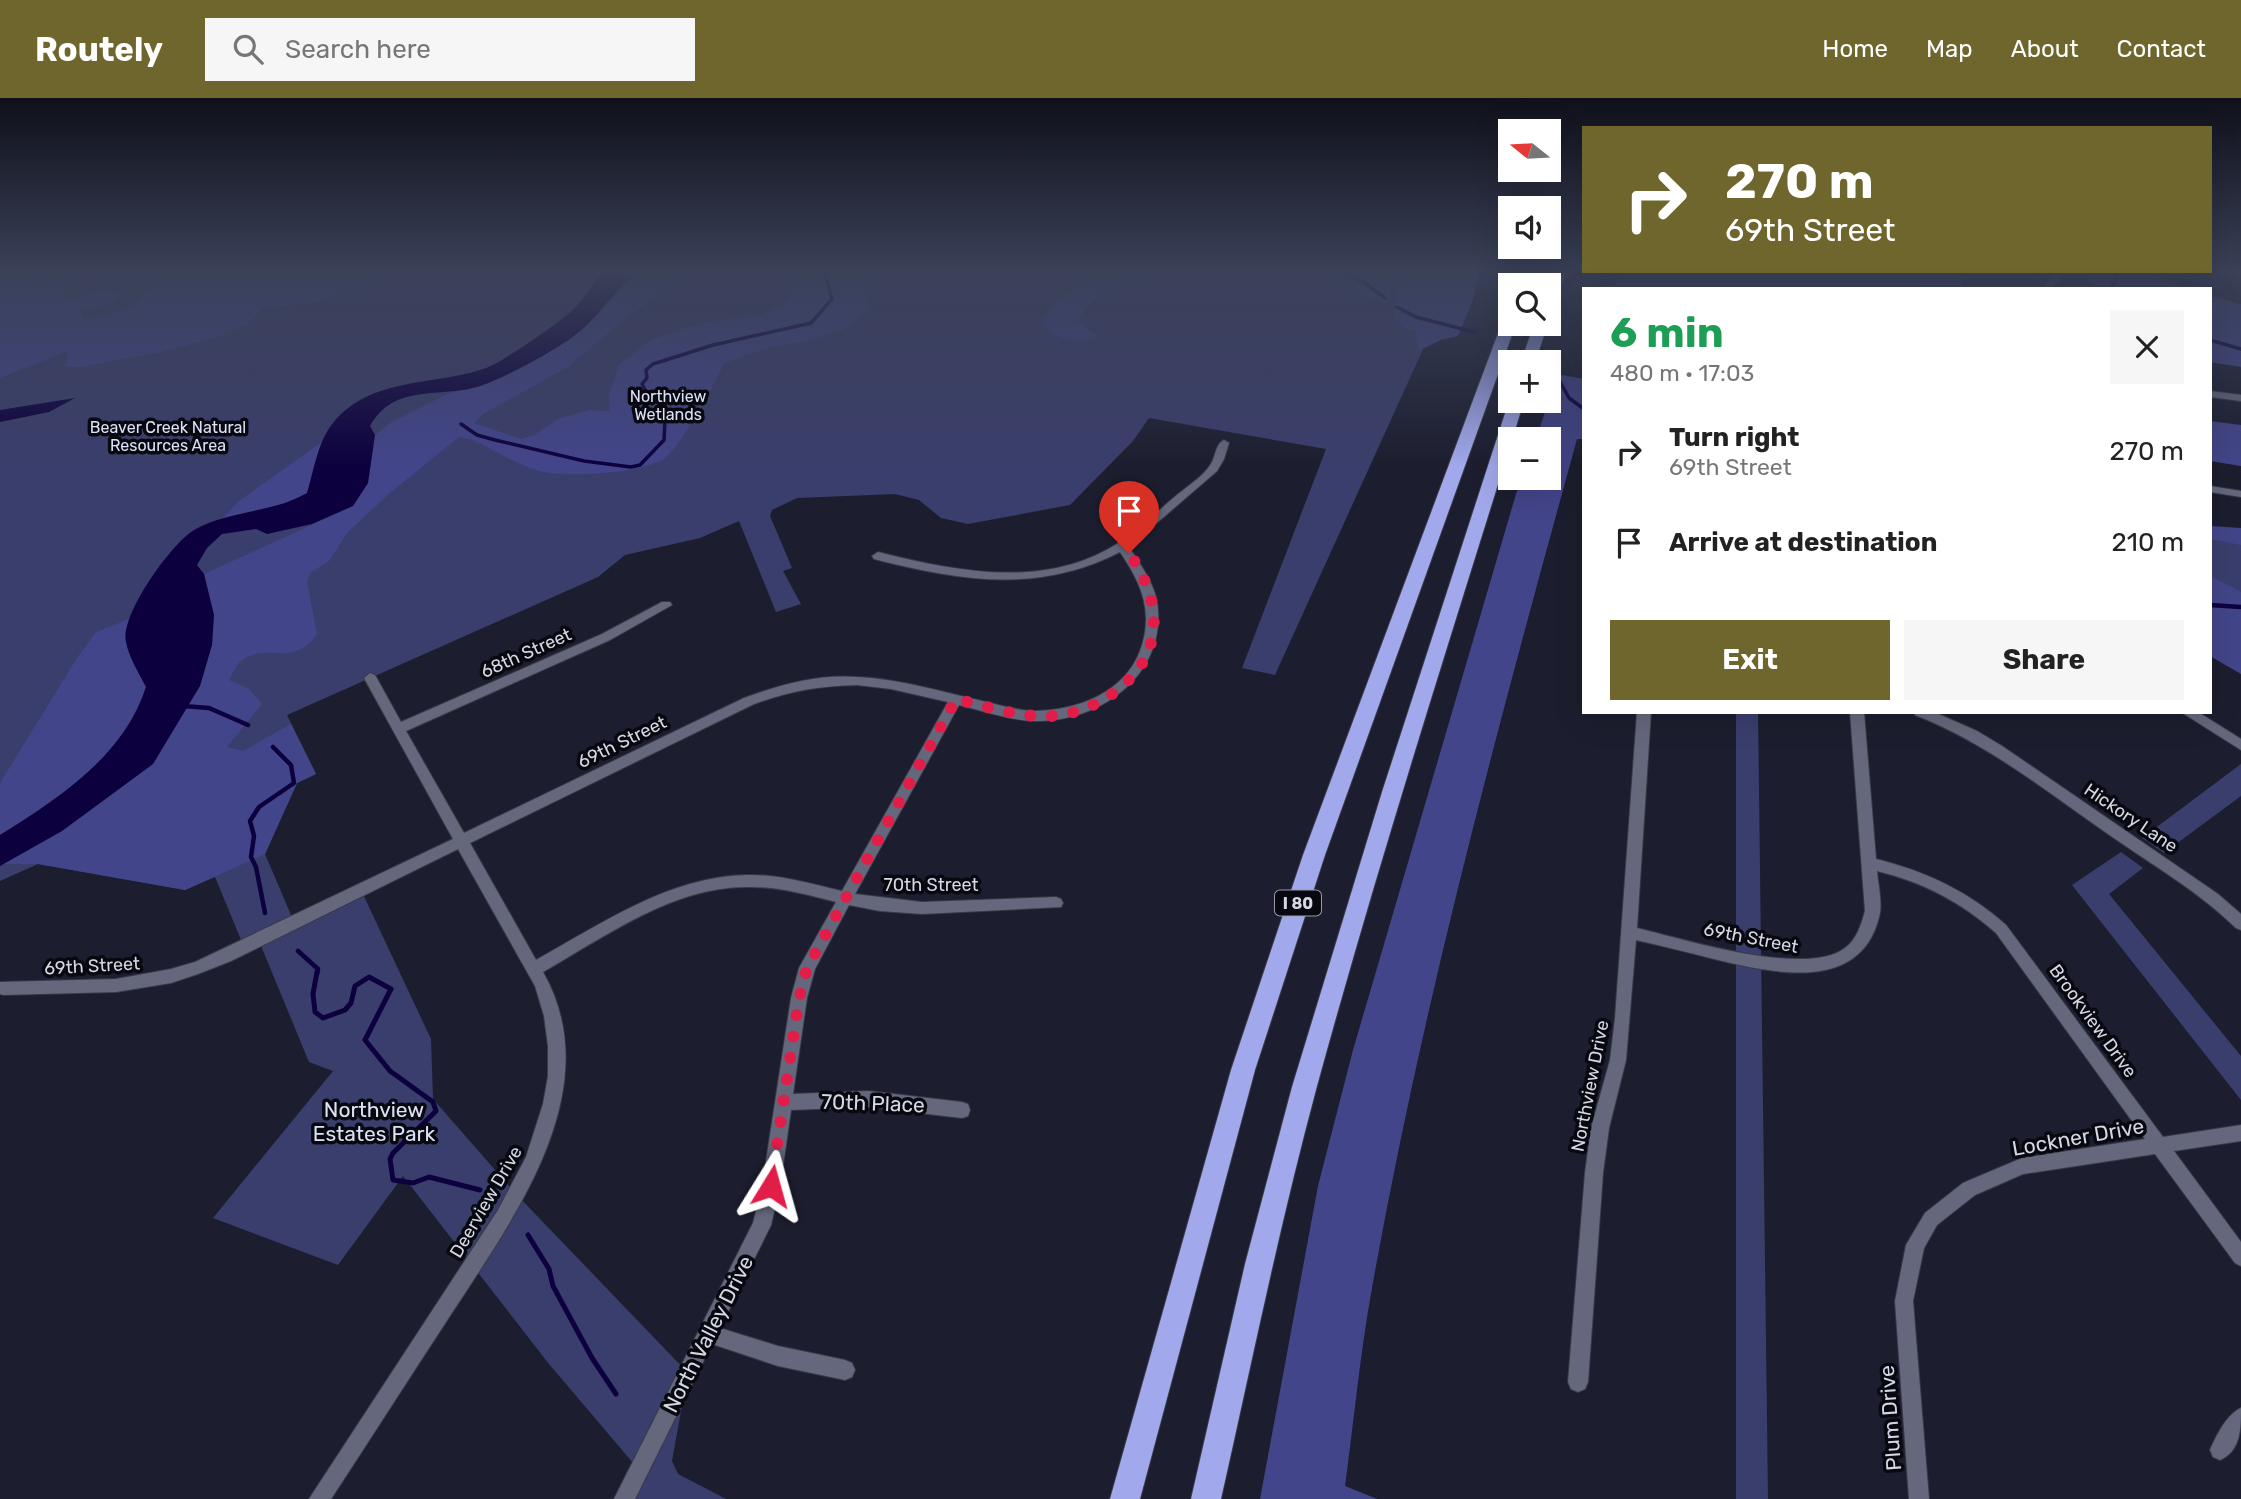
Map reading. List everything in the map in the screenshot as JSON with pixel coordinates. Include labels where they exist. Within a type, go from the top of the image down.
[{"type":"highway","name":"I 80","points":[[1125,1499],[1186,1267],[1243,1070],[1314,855],[1504,336]]},
{"type":"highway","points":[[1206,1499],[1278,1188],[1312,1063],[1379,836],[1512,413]]},
{"type":"street","points":[[2212,394],[2241,398]]},
{"type":"street","points":[[878,556],[947,573],[1011,578],[1076,567],[1122,546],[1217,465],[1224,443]]},
{"type":"street","points":[[2212,489],[2241,494]]},
{"type":"street","name":"69th Street","points":[[3,988],[126,987],[184,973],[215,961],[749,701],[781,689],[823,680],[867,680],[1017,713],[1050,716],[1067,714],[1097,704],[1128,681],[1149,652],[1154,618],[1147,584],[1139,568],[1122,546]]},
{"type":"street","name":"68th Street","points":[[398,729],[606,637],[666,605]]},
{"type":"street","name":"Deerview Drive","points":[[319,1499],[504,1216],[529,1173],[551,1113],[558,1054],[551,1006],[534,969],[370,678]]},
{"type":"street","name":"North Valley Drive","points":[[624,1499],[762,1225],[771,1186],[799,999],[807,968],[956,699]]},
{"type":"street","name":"Northview Drive","points":[[1578,1382],[1594,1173],[1600,1128],[1618,1060],[1644,714]]},
{"type":"street","points":[[1857,714],[1870,863]]},
{"type":"street","name":"Hickory Lane","points":[[1925,714],[1996,749],[2193,884],[2241,923]]},
{"type":"street","points":[[2191,714],[2241,745]]},
{"type":"street","name":"69th Street","points":[[1629,932],[1761,964],[1803,968],[1839,959],[1854,950],[1871,925],[1873,904],[1870,863]]},
{"type":"street","name":"Brookview Drive","points":[[1870,863],[1904,872],[1948,889],[1967,900],[2001,929],[2241,1257]]},
{"type":"street","name":"70th Street","points":[[534,969],[660,901],[703,887],[753,880],[780,882],[880,905],[905,907],[1056,903]]},
{"type":"street","name":"70th Place","points":[[784,1102],[868,1099],[962,1110]]},
{"type":"street","name":"Lockner Drive","points":[[1906,1334],[1904,1301],[1915,1245],[1931,1219],[1969,1189],[2022,1166],[2241,1133]]},
{"type":"street","points":[[709,1334],[778,1356],[845,1370]]},
{"type":"street","name":"Plum Drive","points":[[1906,1334],[1919,1499]]},
{"type":"street","points":[[2220,1450],[2241,1418]]},
{"type":"green space","points":[[0,335],[1429,335],[1275,675],[1242,668],[1326,449],[1149,418],[1133,441],[1070,505],[968,524],[941,518],[919,500],[895,494],[797,498],[772,510],[770,516],[792,568],[783,571],[801,604],[776,612],[739,521],[700,538],[625,555],[598,577],[287,715],[316,774],[297,783],[265,854],[294,922],[361,890],[431,1039],[433,1099],[517,1195],[688,1373],[672,1461],[678,1474],[726,1499],[624,1499],[639,1470],[549,1364],[403,1176],[338,1265],[213,1218],[333,1071],[309,1062],[259,941],[244,947],[215,877],[185,890],[38,864],[0,881]]},
{"type":"green space","points":[[0,335],[222,335],[161,352],[80,367],[66,367],[68,351],[0,378]]},
{"type":"green space","name":"Northview Wetlands","points":[[575,335],[605,335],[568,367],[483,414],[474,423],[521,439],[534,435],[558,419],[589,410],[610,411],[609,394],[619,364],[653,339],[664,335],[826,335],[772,347],[724,363],[680,441],[665,458],[654,463],[600,473],[545,472],[517,463],[470,439],[459,437],[390,493],[348,532],[329,561],[310,573],[307,581],[317,634],[298,650],[251,655],[239,663],[229,680],[249,689],[262,704],[227,747],[243,751],[291,724],[316,774],[297,783],[265,854],[185,890],[38,864],[3,864],[62,831],[153,764],[200,686],[212,645],[214,615],[204,574],[353,506],[368,483],[375,435],[392,422],[449,393],[482,386]]},
{"type":"green space","points":[[1417,335],[1458,335],[1416,352]]},
{"type":"green space","points":[[2212,335],[2241,335],[2241,367],[2212,362]]},
{"type":"green space","points":[[1058,336],[1097,336],[1093,340],[1078,341]]},
{"type":"green space","points":[[1561,376],[1582,379],[1582,439],[1577,439],[1465,861],[1392,1181],[1368,1313],[1345,1486],[1377,1499],[1260,1499],[1318,1186],[1353,1050],[1516,494],[1518,490],[1561,490],[1561,427],[1540,427],[1545,413],[1561,413]]},
{"type":"green space","points":[[2212,421],[2241,425],[2241,466],[2212,461]]},
{"type":"green space","points":[[323,441],[307,493],[292,502],[223,518],[239,501]]},
{"type":"green space","points":[[2212,526],[2241,528],[2241,545],[2212,539]]},
{"type":"green space","points":[[2212,531],[2241,537],[2241,671],[2212,655]]},
{"type":"green space","points":[[2212,577],[2241,592],[2241,674],[2212,657]]},
{"type":"green space","points":[[132,618],[129,644],[146,687],[136,712],[105,755],[86,773],[44,806],[0,835],[0,783],[96,632]]},
{"type":"green space","points":[[1736,714],[1758,714],[1768,1499],[1736,1499]]},
{"type":"green space","points":[[2241,764],[2241,796],[2164,853],[2142,838]]},
{"type":"green space","points":[[2121,852],[2143,868],[2109,894],[2241,1056],[2241,1100],[2072,885]]},
{"type":"shaded area","points":[[539,335],[574,335],[515,371],[489,383],[465,390],[405,397],[380,412],[370,426],[375,435],[368,483],[353,506],[312,524],[267,534],[256,529],[222,534],[207,548],[197,565],[204,574],[214,615],[212,645],[200,686],[153,764],[62,831],[0,866],[0,835],[45,806],[87,773],[106,754],[136,712],[146,687],[129,654],[126,630],[149,581],[184,538],[208,523],[294,500],[307,493],[317,456],[328,430],[348,408],[366,397],[405,385],[486,368]]},
{"type":"shaded area","points":[[75,398],[49,412],[0,422],[0,410]]},
{"type":"waterway","points":[[461,424],[477,435],[584,461],[631,467],[640,465],[664,440],[665,420],[660,409],[664,403],[663,398],[648,395],[642,384],[647,378],[646,370],[653,364],[713,345],[756,335]]},
{"type":"waterway","points":[[2212,341],[2241,349]]},
{"type":"waterway","points":[[1561,383],[1569,398],[1582,408]]},
{"type":"waterway","points":[[2212,605],[2241,607]]},
{"type":"waterway","points":[[183,706],[209,708],[248,725]]},
{"type":"waterway","points":[[265,913],[256,867],[251,857],[254,836],[250,821],[259,807],[294,783],[291,765],[273,747]]},
{"type":"waterway","points":[[298,951],[318,969],[317,974]]},
{"type":"waterway","points":[[317,972],[313,994],[315,1012],[323,1018],[345,1010],[351,1003],[355,986],[369,977],[391,989],[365,1040],[390,1071],[433,1102],[436,1111],[393,1153],[390,1159],[393,1180],[413,1183],[429,1177],[480,1190]]},
{"type":"waterway","points":[[528,1235],[549,1269],[553,1286],[592,1358],[616,1394]]},
{"type":"route","points":[[771,1186],[799,999],[807,968],[956,699],[1033,716],[1050,716],[1083,710],[1114,693],[1140,668],[1149,652],[1153,634],[1152,600],[1147,584],[1129,553]]},
{"type":"park label","name":"Beaver Creek Natural Resources Area","points":[[168,436]]},
{"type":"park label","name":"Northview Estates Park","points":[[374,1121]]}]
